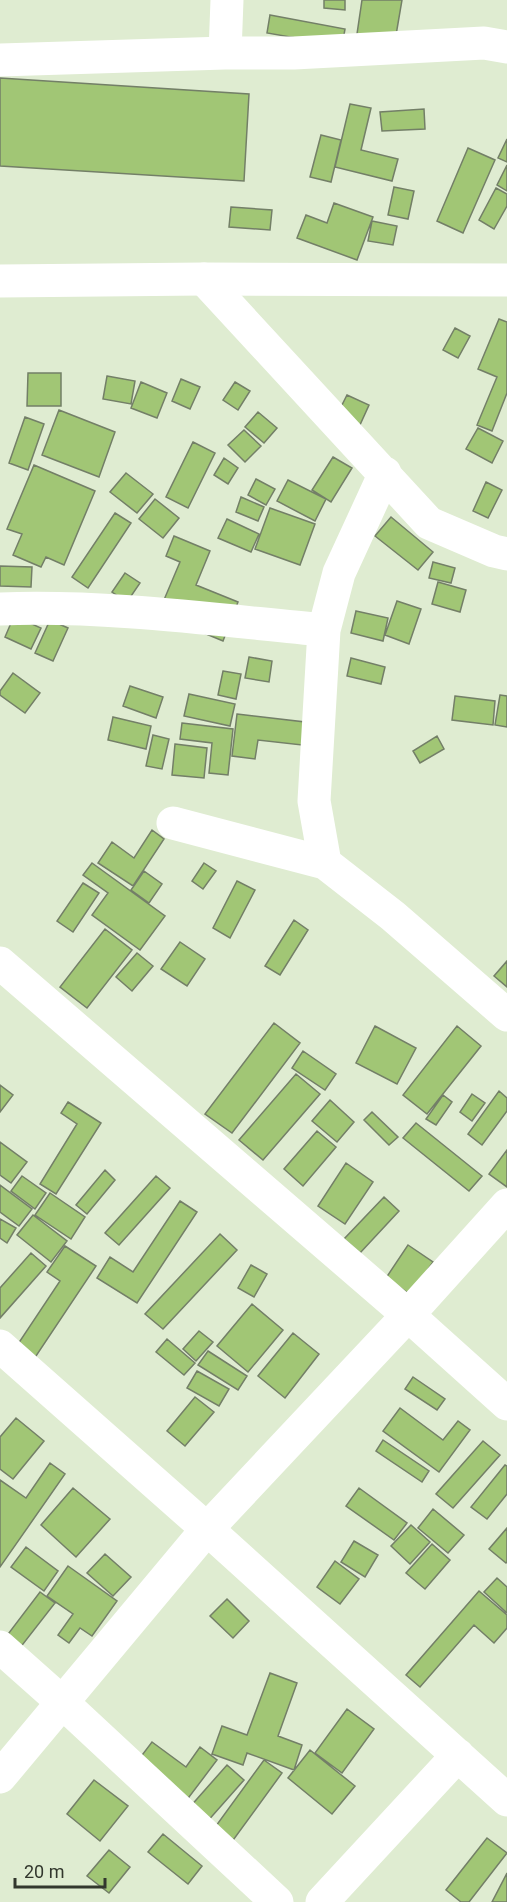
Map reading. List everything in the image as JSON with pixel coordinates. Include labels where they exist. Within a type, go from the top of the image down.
[{"type":"street","points":[[225,53],[227,0]]},
{"type":"street","points":[[0,60],[294,53],[484,43],[507,47]]},
{"type":"street","points":[[204,279],[429,523],[494,551],[507,554]]},
{"type":"street","points":[[0,281],[507,280]]},
{"type":"street","points":[[325,863],[314,801],[324,630],[339,573],[385,473]]},
{"type":"street","points":[[0,609],[129,612],[324,630]]},
{"type":"street","points":[[173,823],[325,863],[393,916],[507,1015]]},
{"type":"street","points":[[0,963],[408,1315],[507,1404]]},
{"type":"street","points":[[0,1777],[207,1529],[408,1315],[507,1205]]},
{"type":"street","points":[[0,1346],[507,1800]]},
{"type":"street","points":[[0,1647],[277,1902]]},
{"type":"street","points":[[322,1902],[458,1755]]},
{"type":"building","points":[[324,0],[345,0],[345,10],[324,8]]},
{"type":"building","points":[[362,0],[402,0],[395,41],[357,34]]},
{"type":"building","points":[[270,15],[345,29],[342,46],[267,33]]},
{"type":"building","points":[[0,78],[249,94],[244,181],[0,166]]},
{"type":"building","points":[[350,104],[371,108],[361,150],[398,159],[392,181],[335,167]]},
{"type":"building","points":[[424,109],[425,129],[382,131],[380,112]]},
{"type":"building","points":[[321,135],[341,140],[331,182],[310,177]]},
{"type":"building","points":[[507,139],[507,162],[498,158]]},
{"type":"building","points":[[468,148],[495,160],[463,233],[437,221]]},
{"type":"building","points":[[507,165],[507,191],[497,185]]},
{"type":"building","points":[[394,187],[414,191],[408,219],[388,215]]},
{"type":"building","points":[[496,188],[507,194],[507,206],[494,229],[479,220]]},
{"type":"building","points":[[334,203],[373,217],[357,260],[297,238],[306,215],[327,223]]},
{"type":"building","points":[[231,207],[272,210],[270,230],[229,227]]},
{"type":"building","points":[[372,221],[397,226],[393,245],[368,241]]},
{"type":"building","points":[[499,319],[507,322],[507,393],[492,431],[477,425],[497,377],[478,369]]},
{"type":"building","points":[[455,328],[470,336],[458,358],[443,350]]},
{"type":"building","points":[[28,373],[61,373],[61,406],[27,406]]},
{"type":"building","points":[[107,376],[135,381],[131,404],[103,399]]},
{"type":"building","points":[[181,379],[200,387],[190,409],[172,401]]},
{"type":"building","points":[[141,382],[167,393],[157,418],[131,408]]},
{"type":"building","points":[[235,382],[250,391],[238,410],[223,400]]},
{"type":"building","points":[[347,395],[369,405],[359,427],[336,417]]},
{"type":"building","points":[[59,410],[115,432],[99,477],[42,455]]},
{"type":"building","points":[[258,412],[277,428],[264,443],[245,427]]},
{"type":"building","points":[[25,417],[44,424],[28,470],[9,463]]},
{"type":"building","points":[[478,428],[503,441],[492,463],[466,449]]},
{"type":"building","points":[[244,430],[261,446],[245,462],[228,445]]},
{"type":"building","points":[[193,442],[215,453],[188,508],[166,497]]},
{"type":"building","points":[[333,457],[352,468],[331,502],[312,490]]},
{"type":"building","points":[[224,458],[238,468],[228,484],[214,475]]},
{"type":"building","points":[[34,465],[95,491],[64,565],[46,557],[41,567],[13,555],[22,534],[7,529]]},
{"type":"building","points":[[126,473],[153,494],[137,513],[110,492]]},
{"type":"building","points":[[256,479],[275,489],[266,505],[248,495]]},
{"type":"building","points":[[288,480],[326,499],[315,521],[277,501]]},
{"type":"building","points":[[486,482],[502,490],[488,518],[473,511]]},
{"type":"building","points":[[241,497],[264,507],[258,521],[236,512]]},
{"type":"building","points":[[155,499],[179,518],[163,538],[139,519]]},
{"type":"building","points":[[270,508],[315,524],[300,565],[255,549]]},
{"type":"building","points":[[115,513],[131,523],[88,588],[72,577]]},
{"type":"building","points":[[391,517],[433,552],[418,570],[375,536]]},
{"type":"building","points":[[227,519],[259,534],[251,552],[218,538]]},
{"type":"building","points":[[174,536],[210,551],[196,585],[238,602],[223,641],[158,614],[180,562],[166,556]]},
{"type":"building","points":[[433,562],[455,568],[451,583],[429,578]]},
{"type":"building","points":[[0,566],[32,567],[31,587],[0,586]]},
{"type":"building","points":[[125,573],[140,583],[127,602],[112,592]]},
{"type":"building","points":[[438,582],[466,590],[460,612],[432,604]]},
{"type":"building","points":[[397,601],[421,609],[409,644],[385,635]]},
{"type":"building","points":[[356,611],[388,618],[383,641],[351,633]]},
{"type":"building","points":[[14,616],[41,628],[31,649],[5,637]]},
{"type":"building","points":[[50,620],[68,628],[53,661],[35,653]]},
{"type":"building","points":[[249,657],[272,661],[269,682],[245,678]]},
{"type":"building","points":[[351,658],[385,667],[381,684],[347,676]]},
{"type":"building","points":[[223,671],[241,674],[236,699],[218,695]]},
{"type":"building","points":[[13,673],[40,693],[25,713],[0,695],[0,691]]},
{"type":"building","points":[[130,686],[163,697],[156,718],[123,706]]},
{"type":"building","points":[[189,694],[235,704],[230,726],[184,716]]},
{"type":"building","points":[[500,695],[507,696],[507,727],[495,725]]},
{"type":"building","points":[[455,696],[495,701],[493,725],[452,720]]},
{"type":"building","points":[[237,714],[305,722],[302,745],[258,740],[255,759],[232,756]]},
{"type":"building","points":[[113,717],[151,726],[146,749],[108,740]]},
{"type":"building","points":[[182,723],[233,729],[228,775],[209,773],[212,743],[180,739]]},
{"type":"building","points":[[153,735],[169,739],[162,769],[146,766]]},
{"type":"building","points":[[437,736],[444,749],[420,763],[413,751]]},
{"type":"building","points":[[175,744],[207,748],[204,778],[172,775]]},
{"type":"building","points":[[152,830],[164,839],[133,886],[98,863],[112,842],[134,858]]},
{"type":"building","points":[[92,863],[165,916],[140,950],[92,915],[108,893],[83,875]]},
{"type":"building","points":[[204,863],[216,871],[203,889],[192,881]]},
{"type":"building","points":[[144,871],[162,884],[149,903],[131,890]]},
{"type":"building","points":[[237,881],[255,890],[230,938],[213,928]]},
{"type":"building","points":[[83,883],[99,893],[73,932],[57,921]]},
{"type":"building","points":[[294,920],[308,930],[280,975],[265,966]]},
{"type":"building","points":[[105,929],[132,950],[87,1008],[60,987]]},
{"type":"building","points":[[180,942],[205,959],[187,986],[161,969]]},
{"type":"building","points":[[137,953],[153,966],[132,991],[116,977]]},
{"type":"building","points":[[507,961],[507,987],[494,976]]},
{"type":"building","points":[[274,1023],[300,1043],[232,1133],[205,1114]]},
{"type":"building","points":[[375,1026],[416,1048],[397,1084],[356,1063]]},
{"type":"building","points":[[457,1026],[481,1046],[427,1114],[403,1095]]},
{"type":"building","points":[[303,1051],[336,1074],[325,1090],[292,1068]]},
{"type":"building","points":[[296,1074],[320,1094],[263,1160],[239,1140]]},
{"type":"building","points":[[0,1085],[13,1095],[0,1112]]},
{"type":"building","points":[[499,1091],[507,1098],[507,1111],[482,1145],[468,1134]]},
{"type":"building","points":[[472,1094],[485,1103],[472,1121],[460,1112]]},
{"type":"building","points":[[443,1095],[452,1102],[436,1125],[426,1119]]},
{"type":"building","points":[[330,1100],[354,1122],[337,1142],[312,1121]]},
{"type":"building","points":[[68,1102],[101,1123],[56,1194],[40,1184],[77,1124],[61,1113]]},
{"type":"building","points":[[372,1112],[398,1137],[389,1145],[364,1120]]},
{"type":"building","points":[[416,1123],[482,1176],[469,1191],[403,1138]]},
{"type":"building","points":[[317,1131],[336,1147],[303,1186],[284,1169]]},
{"type":"building","points":[[0,1142],[27,1162],[11,1183],[0,1175]]},
{"type":"building","points":[[507,1150],[507,1187],[489,1174]]},
{"type":"building","points":[[346,1163],[373,1182],[345,1224],[318,1206]]},
{"type":"building","points":[[105,1170],[115,1180],[87,1214],[76,1205]]},
{"type":"building","points":[[22,1176],[46,1193],[35,1209],[11,1191]]},
{"type":"building","points":[[156,1176],[170,1188],[119,1245],[105,1233]]},
{"type":"building","points":[[0,1185],[32,1209],[19,1226],[0,1212]]},
{"type":"building","points":[[50,1193],[85,1217],[71,1239],[35,1215]]},
{"type":"building","points":[[384,1197],[399,1211],[360,1253],[344,1239]]},
{"type":"building","points":[[180,1201],[197,1212],[137,1303],[97,1278],[110,1257],[133,1272]]},
{"type":"building","points":[[33,1215],[67,1241],[51,1262],[17,1235]]},
{"type":"building","points":[[0,1219],[16,1228],[7,1243],[0,1238]]},
{"type":"building","points":[[220,1234],[237,1250],[163,1329],[145,1314]]},
{"type":"building","points":[[408,1245],[433,1262],[411,1295],[386,1278]]},
{"type":"building","points":[[65,1246],[96,1266],[34,1359],[16,1347],[60,1281],[47,1272]]},
{"type":"building","points":[[31,1253],[46,1266],[0,1318],[0,1288]]},
{"type":"building","points":[[251,1265],[267,1274],[254,1297],[238,1288]]},
{"type":"building","points":[[252,1304],[283,1330],[248,1372],[217,1346]]},
{"type":"building","points":[[199,1331],[213,1342],[196,1361],[183,1349]]},
{"type":"building","points":[[293,1333],[319,1354],[285,1398],[258,1376]]},
{"type":"building","points":[[167,1339],[195,1363],[184,1375],[156,1352]]},
{"type":"building","points":[[208,1351],[247,1376],[238,1390],[198,1365]]},
{"type":"building","points":[[197,1371],[229,1389],[219,1406],[187,1388]]},
{"type":"building","points":[[413,1377],[445,1399],[437,1410],[405,1389]]},
{"type":"building","points":[[195,1397],[214,1412],[185,1446],[167,1431]]},
{"type":"building","points":[[400,1408],[443,1440],[458,1421],[470,1430],[439,1472],[383,1431]]},
{"type":"building","points":[[16,1418],[44,1441],[13,1479],[0,1469],[0,1437]]},
{"type":"building","points":[[383,1440],[429,1471],[422,1482],[376,1451]]},
{"type":"building","points":[[483,1441],[500,1455],[453,1508],[436,1494]]},
{"type":"building","points":[[50,1463],[65,1474],[0,1567],[0,1480],[26,1498]]},
{"type":"building","points":[[505,1465],[507,1466],[507,1494],[487,1519],[471,1507]]},
{"type":"building","points":[[73,1488],[110,1519],[76,1557],[41,1525]]},
{"type":"building","points":[[359,1488],[407,1523],[394,1540],[346,1506]]},
{"type":"building","points":[[433,1509],[464,1535],[448,1553],[418,1528]]},
{"type":"building","points":[[411,1525],[430,1542],[410,1564],[391,1546]]},
{"type":"building","points":[[507,1528],[507,1562],[506,1563],[489,1549]]},
{"type":"building","points":[[354,1541],[378,1555],[365,1577],[341,1562]]},
{"type":"building","points":[[432,1544],[450,1560],[425,1589],[406,1573]]},
{"type":"building","points":[[26,1547],[58,1571],[44,1591],[11,1567]]},
{"type":"building","points":[[105,1554],[131,1577],[113,1596],[87,1573]]},
{"type":"building","points":[[335,1561],[359,1579],[340,1604],[317,1587]]},
{"type":"building","points":[[68,1566],[117,1601],[92,1636],[80,1628],[69,1643],[58,1635],[73,1614],[47,1596]]},
{"type":"building","points":[[497,1578],[507,1587],[507,1613],[484,1592]]},
{"type":"building","points":[[479,1591],[507,1615],[507,1628],[494,1643],[474,1625],[420,1687],[406,1675]]},
{"type":"building","points":[[40,1592],[55,1603],[16,1653],[2,1642]]},
{"type":"building","points":[[227,1599],[249,1621],[233,1638],[210,1616]]},
{"type":"building","points":[[270,1673],[297,1683],[278,1736],[302,1745],[294,1770],[247,1753],[243,1765],[212,1754],[222,1726],[247,1735]]},
{"type":"building","points":[[347,1709],[374,1729],[342,1773],[315,1753]]},
{"type":"building","points":[[152,1742],[186,1767],[200,1747],[217,1760],[183,1805],[133,1767]]},
{"type":"building","points":[[310,1750],[355,1786],[332,1814],[288,1778]]},
{"type":"building","points":[[264,1760],[282,1773],[231,1843],[213,1830]]},
{"type":"building","points":[[227,1765],[244,1780],[206,1823],[189,1808]]},
{"type":"building","points":[[94,1780],[128,1806],[100,1841],[67,1814]]},
{"type":"building","points":[[163,1834],[202,1866],[188,1884],[148,1852]]},
{"type":"building","points":[[487,1838],[507,1853],[469,1902],[461,1902],[446,1890]]},
{"type":"building","points":[[109,1850],[130,1867],[109,1893],[87,1876]]},
{"type":"building","points":[[507,1873],[507,1902],[492,1902]]}]
